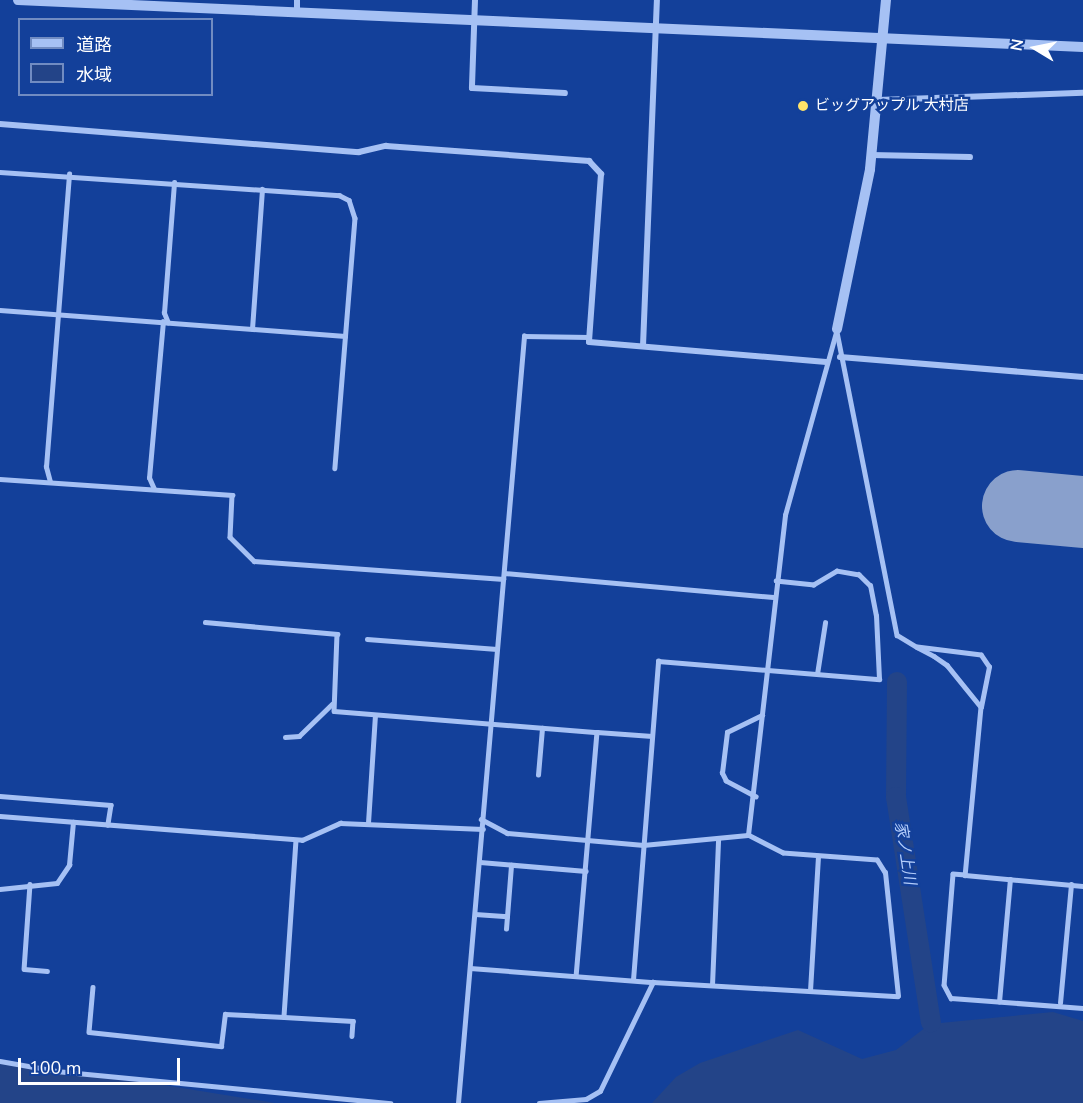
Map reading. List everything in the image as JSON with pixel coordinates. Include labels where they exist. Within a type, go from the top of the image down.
[{"type":"street","points":[[18,0],[114,2],[1083,47]]},
{"type":"street","points":[[297,0],[297,12]]},
{"type":"street","points":[[475,0],[472,88],[565,93]]},
{"type":"street","points":[[643,346],[657,0]]},
{"type":"street","points":[[837,329],[871,155],[886,0]]},
{"type":"street","points":[[878,100],[1083,93]]},
{"type":"street","points":[[0,124],[359,152],[386,146],[589,161],[601,174],[589,342],[826,362]]},
{"type":"street","points":[[871,155],[970,157]]},
{"type":"street","points":[[840,357],[1083,377]]},
{"type":"lane","points":[[0,172],[69,174],[262,189],[349,200],[355,218],[335,468]]},
{"type":"lane","points":[[50,482],[46,467],[69,174]]},
{"type":"lane","points":[[154,489],[148,478],[166,322],[164,313],[174,182]]},
{"type":"lane","points":[[252,329],[262,189]]},
{"type":"lane","points":[[0,310],[345,336]]},
{"type":"lane","points":[[837,329],[840,357],[897,636],[948,665],[981,707]]},
{"type":"lane","points":[[748,835],[756,797],[765,670],[776,581],[793,479],[837,329]]},
{"type":"lane","points":[[458,1103],[524,336],[589,337]]},
{"type":"lane","points":[[0,479],[232,495],[230,537],[254,561],[504,576],[774,597]]},
{"type":"lane","points":[[633,981],[658,661],[879,679],[881,645],[870,586],[859,575],[837,571],[814,585],[776,581]]},
{"type":"lane","points":[[204,622],[338,634],[332,704],[334,711],[652,736]]},
{"type":"lane","points":[[817,674],[825,623]]},
{"type":"lane","points":[[367,639],[497,649]]},
{"type":"lane","points":[[917,647],[981,655],[989,667],[981,707],[965,875]]},
{"type":"lane","points":[[285,737],[299,736],[332,704]]},
{"type":"lane","points":[[756,797],[726,781],[723,773],[727,732],[762,715]]},
{"type":"lane","points":[[368,823],[375,716]]},
{"type":"lane","points":[[538,775],[542,728]]},
{"type":"lane","points":[[576,976],[597,732]]},
{"type":"lane","points":[[0,796],[111,805],[108,825]]},
{"type":"lane","points":[[0,816],[296,840],[340,823],[483,829]]},
{"type":"lane","points":[[470,968],[633,981],[898,996],[885,873],[877,860],[783,853],[748,835],[718,840],[643,845],[507,833],[481,819]]},
{"type":"lane","points":[[0,889],[30,884],[50,885],[64,876],[73,822]]},
{"type":"lane","points":[[284,1017],[296,840]]},
{"type":"lane","points":[[712,985],[718,840]]},
{"type":"lane","points":[[810,991],[818,856]]},
{"type":"lane","points":[[480,862],[586,871]]},
{"type":"lane","points":[[506,929],[511,865]]},
{"type":"lane","points":[[1083,886],[953,874],[944,986],[951,998],[1060,1003],[1083,1008]]},
{"type":"lane","points":[[999,1002],[1011,879]]},
{"type":"lane","points":[[30,884],[24,969],[47,971]]},
{"type":"lane","points":[[1060,1003],[1071,885]]},
{"type":"lane","points":[[475,915],[507,916]]},
{"type":"lane","points":[[539,1103],[586,1099],[600,1091],[653,982]]},
{"type":"lane","points":[[93,987],[89,1032],[221,1046],[225,1014],[353,1021],[352,1036]]},
{"type":"lane","points":[[0,1060],[56,1071],[390,1103]]},
{"type":"water","points":[[1053,1012],[1083,1021],[1083,1103],[652,1103],[676,1077],[700,1063],[798,1030],[862,1059],[896,1050],[930,1024]]},
{"type":"water","points":[[0,1061],[34,1064],[275,1103],[0,1103]]},
{"type":"waterway","name":"家ノ上川","points":[[897,682],[896,797],[931,1022]]},
{"type":"runway","points":[[1018,506],[1083,512]]},
{"type":"place","name":"ビッグアップル 大村店","points":[[803,106]]}]
